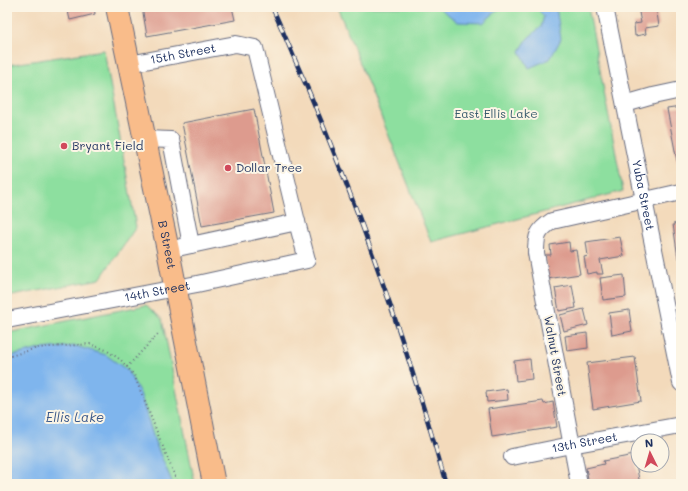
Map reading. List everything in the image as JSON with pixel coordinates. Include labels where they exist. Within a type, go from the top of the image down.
[{"type":"highway","name":"B Street","points":[[117,7],[168,250],[214,484]]},
{"type":"street","name":"Yuba Street","points":[[605,7],[681,383]]},
{"type":"street","name":"15th Street","points":[[129,64],[236,44],[255,48],[297,222]]},
{"type":"street","points":[[625,104],[681,90]]},
{"type":"street","points":[[145,139],[171,140],[191,245]]},
{"type":"street","points":[[645,199],[681,192]]},
{"type":"street","name":"Walnut Street","points":[[579,484],[536,253],[536,240],[541,228],[552,221],[645,199]]},
{"type":"street","points":[[168,250],[297,222]]},
{"type":"street","name":"14th Street","points":[[7,320],[175,288],[307,260],[297,222]]},
{"type":"street","name":"13th Street","points":[[512,457],[681,425]]},
{"type":"path","points":[[127,367],[158,334]]},
{"type":"path","points":[[7,357],[37,348],[90,344],[106,350],[121,360],[134,375],[178,484]]},
{"type":"green space","name":"East Ellis Lake","points":[[337,7],[588,7],[623,191],[431,242]]},
{"type":"green space","name":"Bryant Field","points":[[104,50],[136,227],[100,279],[7,297],[7,65]]},
{"type":"green space","name":"Ellis Lake","points":[[146,305],[162,319],[195,484],[7,484],[7,333]]},
{"type":"water","points":[[438,7],[501,7],[483,23],[458,22]]},
{"type":"water","points":[[535,7],[556,7],[561,39],[550,59],[529,68],[520,51],[528,38],[541,27],[544,16]]},
{"type":"water","name":"Ellis Lake","points":[[76,346],[106,355],[127,370],[140,393],[155,442],[173,484],[7,484],[7,357],[40,349]]},
{"type":"building","points":[[67,7],[94,7],[95,14],[70,20]]},
{"type":"building","points":[[142,7],[232,7],[235,20],[147,36]]},
{"type":"building","points":[[638,7],[656,7],[659,26],[645,28],[646,34],[635,36],[634,24],[641,23]]},
{"type":"building","points":[[681,107],[681,160],[677,161],[667,109]]},
{"type":"building","name":"Dollar Tree","points":[[254,109],[274,213],[202,226],[182,123]]},
{"type":"building","points":[[681,223],[681,258],[678,258],[673,224]]},
{"type":"building","points":[[620,237],[624,256],[600,260],[603,274],[597,274],[597,272],[587,274],[584,257],[588,256],[586,242]]},
{"type":"building","points":[[569,242],[570,251],[576,250],[580,274],[547,279],[545,255],[551,255],[550,245]]},
{"type":"building","points":[[624,275],[626,297],[603,300],[600,278]]},
{"type":"building","points":[[572,285],[576,308],[559,311],[555,288]]},
{"type":"building","points":[[584,309],[588,325],[564,331],[560,315]]},
{"type":"building","points":[[629,310],[632,331],[612,335],[609,313]]},
{"type":"building","points":[[587,333],[588,348],[567,351],[565,336]]},
{"type":"building","points":[[635,357],[641,401],[593,409],[587,363]]},
{"type":"building","points":[[530,359],[532,379],[516,381],[514,361]]},
{"type":"building","points":[[507,389],[508,400],[487,402],[486,392]]},
{"type":"building","points":[[543,401],[544,404],[553,402],[557,427],[492,437],[488,409]]},
{"type":"building","points":[[630,456],[630,473],[638,473],[640,484],[589,484],[586,468],[604,464],[603,461]]},
{"type":"railway","points":[[272,7],[347,184],[400,333],[446,484]]},
{"type":"place","name":"Bryant Field","points":[[64,146]]},
{"type":"place","name":"Dollar Tree","points":[[228,168]]}]
